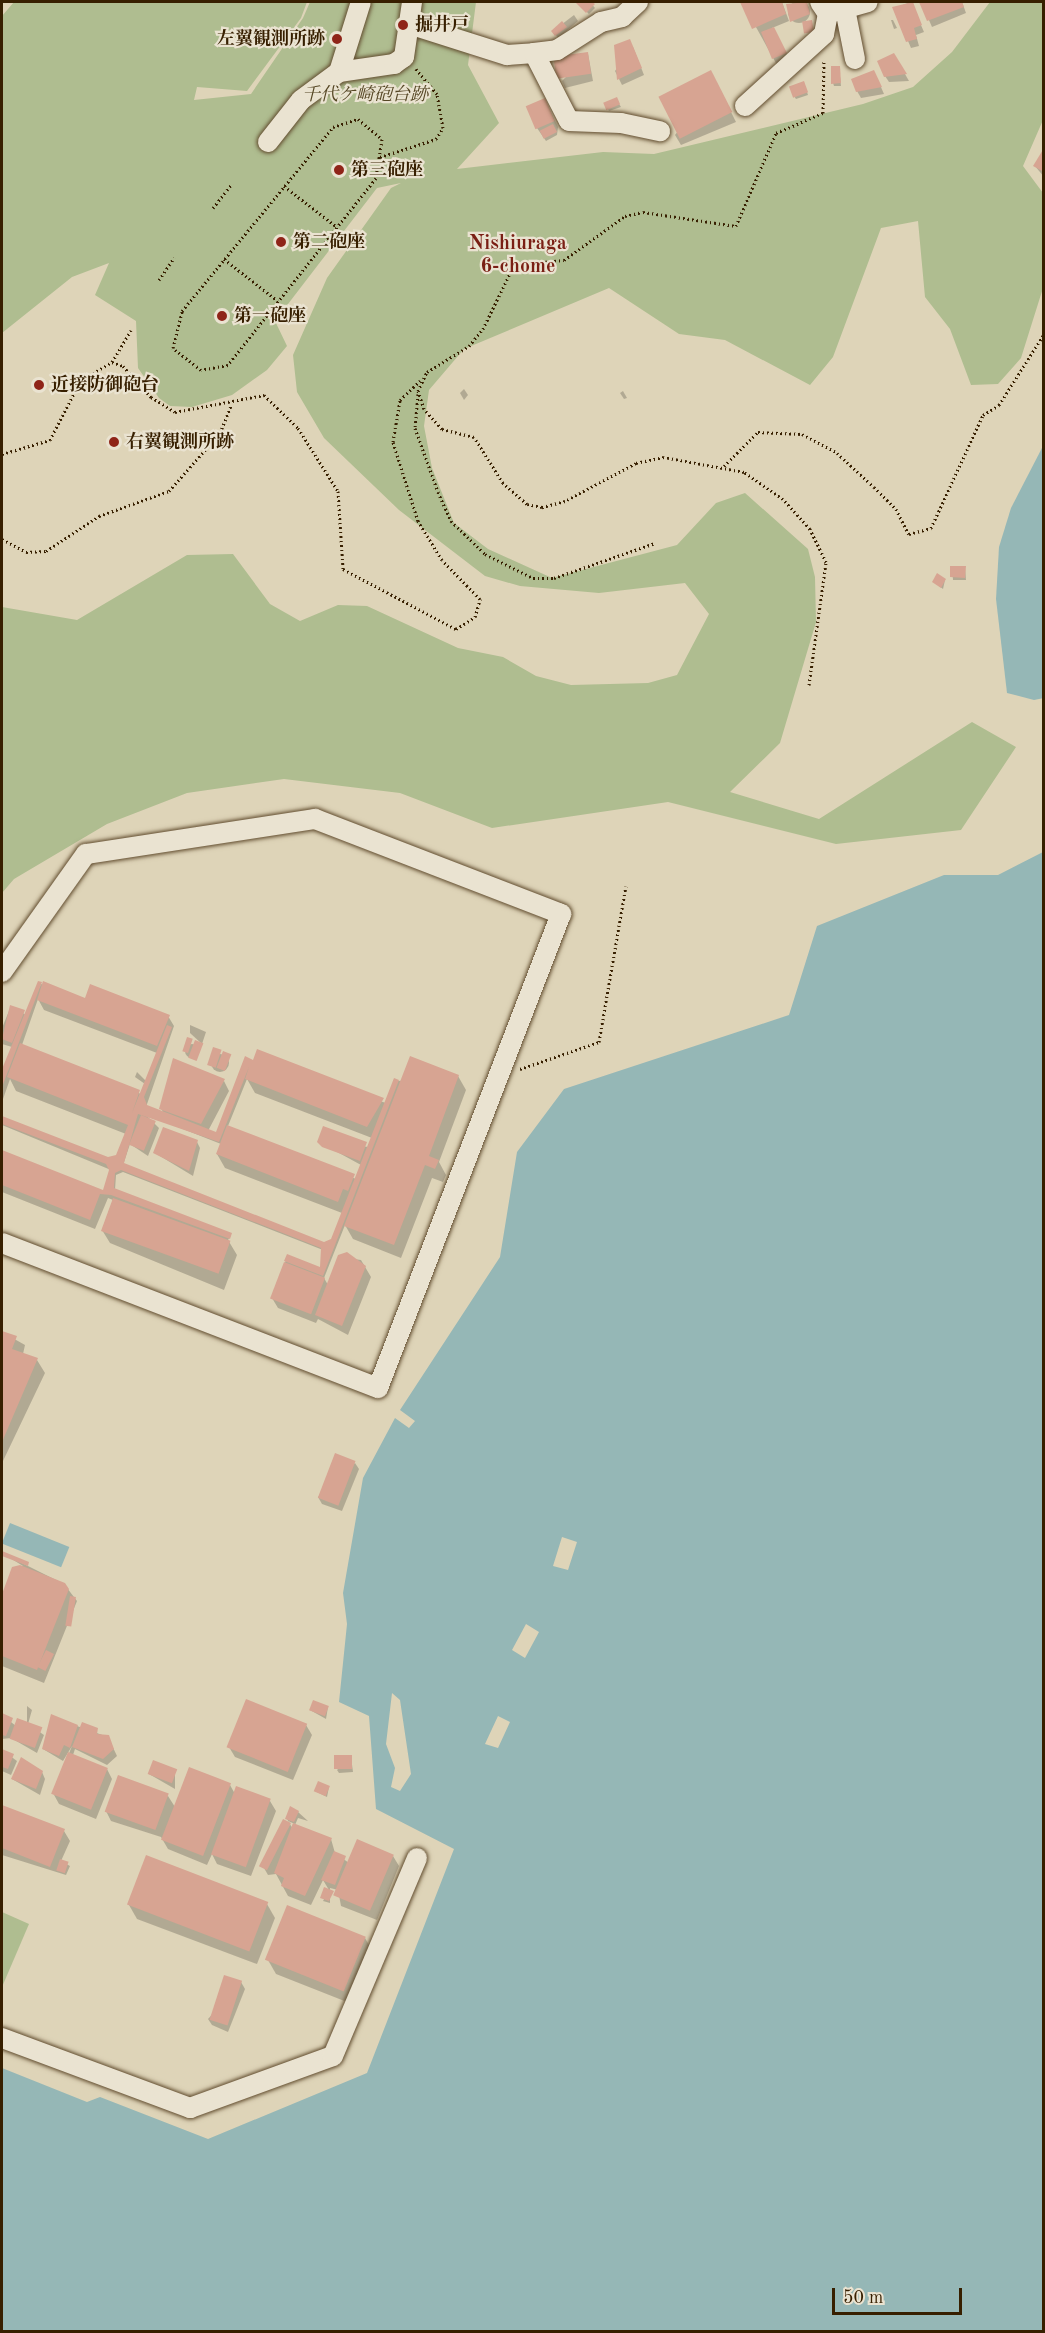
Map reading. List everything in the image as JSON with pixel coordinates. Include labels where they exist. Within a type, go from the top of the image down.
[{"type":"street","points":[[339,72],[362,2]]},
{"type":"street","points":[[268,142],[301,100],[339,72],[394,64],[404,57],[412,2]]},
{"type":"street","points":[[601,22],[615,2]]},
{"type":"street","points":[[409,24],[507,55],[534,53],[557,50],[601,22],[622,17],[638,2]]},
{"type":"street","points":[[831,8],[868,2]]},
{"type":"street","points":[[745,106],[824,34],[831,8]]},
{"type":"street","points":[[831,8],[855,59]]},
{"type":"street","points":[[534,53],[569,121],[621,123],[660,131]]},
{"type":"street","points":[[2,972],[86,854],[315,819],[561,914],[378,1388],[2,1243]]},
{"type":"street","points":[[2,2038],[190,2108],[333,2056],[417,1858]]},
{"type":"path","points":[[112,362],[123,366],[151,397],[175,412],[232,404],[259,394],[274,401],[318,457],[338,491],[343,569],[456,629],[475,618],[480,599],[442,560],[418,521],[393,442],[400,400],[483,329],[514,265],[564,260],[625,216],[643,212],[736,226],[776,134],[823,113],[824,34]]},
{"type":"path","points":[[379,158],[429,142],[443,128],[437,94],[404,57]]},
{"type":"path","points":[[358,119],[382,139],[376,178],[337,228],[228,365],[201,370],[173,348],[182,311],[284,186],[333,127],[358,119]]},
{"type":"path","points":[[213,208],[232,184]]},
{"type":"path","points":[[284,186],[337,228]]},
{"type":"path","points":[[159,280],[174,258]]},
{"type":"path","points":[[224,259],[279,302]]},
{"type":"path","points":[[2,454],[50,440],[81,380],[112,362],[131,330]]},
{"type":"path","points":[[724,466],[758,432],[802,434],[837,453],[874,487],[896,509],[909,534],[931,528],[983,415],[999,405],[1044,334]]},
{"type":"path","points":[[420,381],[416,428],[438,492],[451,521],[485,554],[533,578],[555,578],[656,543]]},
{"type":"path","points":[[418,391],[424,409],[442,429],[474,437],[503,483],[527,504],[542,507],[565,501],[636,463],[664,457],[724,466],[783,499],[822,547],[825,573],[809,685]]},
{"type":"path","points":[[2,539],[26,552],[46,551],[99,516],[169,491],[220,432],[232,404]]},
{"type":"path","points":[[498,1076],[599,1042],[626,886]]},
{"type":"green space","name":"千代ケ崎砲台跡","points":[[14,2],[307,2],[301,18],[247,91],[197,87],[194,100],[251,94],[303,18],[310,2],[476,2],[468,65],[499,123],[457,169],[603,152],[654,154],[863,104],[913,87],[952,52],[990,2],[1043,2],[1043,120],[1023,166],[1043,193],[1043,288],[1021,358],[998,384],[971,385],[950,329],[925,297],[918,221],[881,228],[833,357],[810,385],[725,340],[679,334],[609,288],[464,349],[429,390],[424,426],[432,468],[454,523],[488,549],[552,578],[677,545],[716,503],[745,493],[808,549],[815,577],[816,622],[780,743],[730,792],[819,819],[972,722],[1016,747],[961,830],[836,844],[668,802],[492,828],[400,793],[284,779],[187,793],[107,824],[14,879],[2,893],[2,607],[77,620],[187,555],[233,554],[270,604],[300,621],[338,605],[367,606],[458,648],[503,657],[536,676],[571,685],[648,683],[677,675],[709,614],[685,583],[599,593],[520,586],[485,576],[399,510],[324,438],[297,392],[293,355],[327,278],[391,188],[401,183],[377,188],[275,321],[287,346],[267,370],[232,395],[192,407],[170,406],[159,398],[138,368],[136,321],[95,295],[109,263],[72,277],[2,333],[2,16]]},
{"type":"green space","points":[[2,1912],[29,1924],[2,1987]]},
{"type":"water","points":[[1043,446],[1044,698],[1034,700],[1007,693],[996,599],[999,547],[1011,508]]},
{"type":"water","points":[[1043,852],[1043,2331],[2,2331],[2,2068],[87,2102],[100,2097],[208,2139],[367,2073],[454,1849],[376,1809],[369,1716],[339,1702],[347,1624],[343,1593],[363,1478],[395,1418],[409,1428],[415,1421],[400,1410],[500,1257],[517,1152],[564,1089],[789,1015],[817,926],[944,875],[998,875]],"holes":[[[562,1537],[577,1542],[568,1570],[553,1566]],[[526,1624],[539,1632],[525,1658],[512,1650]],[[392,1693],[400,1700],[411,1774],[400,1791],[391,1787],[395,1768],[386,1744]],[[498,1716],[510,1722],[498,1748],[485,1744]]]},
{"type":"water","points":[[10,1523],[69,1547],[61,1567],[2,1543]]},
{"type":"building","points":[[575,2],[592,2],[595,4],[586,13]]},
{"type":"building","points":[[740,2],[782,2],[786,14],[752,29]]},
{"type":"building","points":[[807,2],[810,14],[790,22],[786,4]]},
{"type":"building","points":[[913,2],[922,25],[914,28],[917,39],[906,42],[892,7]]},
{"type":"building","points":[[919,2],[962,2],[964,7],[927,21]]},
{"type":"building","points":[[812,20],[814,32],[804,33],[802,22]]},
{"type":"building","points":[[562,21],[567,27],[555,36],[551,31]]},
{"type":"building","points":[[774,27],[787,53],[772,59],[761,32]]},
{"type":"building","points":[[630,39],[642,68],[617,80],[614,45]]},
{"type":"building","points":[[588,52],[591,74],[556,79],[553,57]]},
{"type":"building","points":[[894,53],[907,74],[884,77],[877,61]]},
{"type":"building","points":[[831,66],[840,66],[841,83],[831,84]]},
{"type":"building","points":[[711,70],[732,112],[680,139],[658,97]]},
{"type":"building","points":[[874,70],[882,87],[856,92],[851,79]]},
{"type":"building","points":[[804,81],[808,92],[793,98],[789,86]]},
{"type":"building","points":[[617,97],[620,104],[606,110],[603,103]]},
{"type":"building","points":[[545,98],[555,121],[535,129],[526,106]]},
{"type":"building","points":[[553,124],[557,132],[544,139],[540,131]]},
{"type":"building","points":[[1044,148],[1044,172],[1033,166]]},
{"type":"building","points":[[950,566],[966,566],[965,578],[950,577]]},
{"type":"building","points":[[937,573],[946,579],[941,588],[932,582]]},
{"type":"building","points":[[38,981],[42,982],[2,1087],[2,1069]]},
{"type":"building","points":[[43,981],[85,998],[90,984],[170,1015],[157,1046],[37,1000]]},
{"type":"building","points":[[10,1005],[25,1010],[12,1043],[2,1039]]},
{"type":"building","points":[[167,1025],[172,1027],[144,1097],[147,1105],[216,1132],[245,1056],[253,1060],[257,1049],[384,1098],[367,1127],[245,1079],[249,1067],[219,1142],[138,1114],[124,1163],[324,1242],[331,1239],[394,1078],[399,1080],[323,1276],[284,1261],[287,1254],[320,1267],[321,1248],[121,1170],[115,1173],[114,1188],[232,1233],[230,1239],[111,1195],[100,1194],[90,1220],[2,1185],[2,1150],[103,1190],[109,1170],[106,1164],[2,1124],[2,1116],[108,1157],[116,1155],[128,1125],[7,1077],[20,1043],[140,1090],[132,1113]]},
{"type":"building","points":[[187,1037],[193,1039],[188,1053],[182,1051]]},
{"type":"building","points":[[195,1040],[203,1043],[197,1061],[188,1058]]},
{"type":"building","points":[[213,1047],[222,1050],[216,1068],[207,1065]]},
{"type":"building","points":[[223,1051],[231,1054],[225,1071],[217,1068]]},
{"type":"building","points":[[410,1056],[459,1075],[429,1156],[439,1160],[435,1169],[425,1165],[394,1245],[344,1226]]},
{"type":"building","points":[[173,1058],[225,1079],[201,1124],[159,1109]]},
{"type":"building","points":[[141,1115],[156,1121],[144,1151],[129,1145]]},
{"type":"building","points":[[227,1125],[355,1174],[348,1191],[343,1189],[338,1202],[216,1154]]},
{"type":"building","points":[[323,1126],[367,1142],[360,1161],[322,1147],[317,1142]]},
{"type":"building","points":[[163,1127],[198,1140],[189,1171],[153,1153]]},
{"type":"building","points":[[113,1198],[230,1241],[218,1274],[101,1231]]},
{"type":"building","points":[[347,1252],[366,1266],[342,1326],[315,1315],[338,1255]]},
{"type":"building","points":[[284,1262],[325,1278],[311,1314],[270,1298]]},
{"type":"building","points":[[2,1331],[17,1336],[12,1349],[38,1358],[2,1442]]},
{"type":"building","points":[[335,1453],[356,1461],[338,1506],[318,1498]]},
{"type":"building","points":[[2,1551],[29,1562],[28,1566],[2,1556]]},
{"type":"building","points":[[20,1565],[65,1583],[69,1589],[37,1670],[2,1656],[2,1594],[12,1567]]},
{"type":"building","points":[[70,1596],[76,1597],[71,1627],[65,1626]]},
{"type":"building","points":[[46,1650],[54,1654],[45,1671],[37,1667]]},
{"type":"building","points":[[246,1699],[307,1724],[288,1772],[227,1747]]},
{"type":"building","points":[[313,1700],[329,1706],[325,1716],[309,1710]]},
{"type":"building","points":[[2,1713],[13,1718],[6,1736],[2,1735]]},
{"type":"building","points":[[51,1714],[78,1725],[70,1748],[64,1745],[59,1756],[42,1749]]},
{"type":"building","points":[[17,1718],[42,1727],[35,1748],[9,1739]]},
{"type":"building","points":[[82,1722],[98,1728],[97,1734],[109,1735],[114,1749],[103,1759],[72,1747]]},
{"type":"building","points":[[2,1749],[14,1754],[8,1769],[2,1767]]},
{"type":"building","points":[[68,1752],[108,1768],[91,1810],[51,1794]]},
{"type":"building","points":[[334,1755],[352,1755],[352,1769],[334,1769]]},
{"type":"building","points":[[21,1757],[43,1771],[36,1789],[11,1779]]},
{"type":"building","points":[[153,1760],[177,1769],[172,1783],[148,1774]]},
{"type":"building","points":[[189,1767],[231,1783],[203,1856],[161,1840]]},
{"type":"building","points":[[118,1775],[169,1793],[155,1830],[105,1812]]},
{"type":"building","points":[[318,1781],[330,1786],[326,1796],[314,1791]]},
{"type":"building","points":[[236,1786],[271,1799],[246,1867],[211,1855]]},
{"type":"building","points":[[2,1805],[65,1829],[50,1867],[2,1848]]},
{"type":"building","points":[[290,1806],[299,1811],[294,1822],[285,1819]]},
{"type":"building","points":[[283,1819],[291,1823],[267,1870],[259,1866]]},
{"type":"building","points":[[293,1823],[332,1838],[305,1896],[281,1886],[284,1878],[274,1873]]},
{"type":"building","points":[[357,1839],[394,1855],[370,1911],[333,1895]]},
{"type":"building","points":[[334,1851],[346,1856],[335,1885],[321,1880]]},
{"type":"building","points":[[146,1855],[268,1902],[249,1951],[127,1904]]},
{"type":"building","points":[[60,1859],[69,1862],[65,1873],[56,1870]]},
{"type":"building","points":[[324,1887],[334,1891],[329,1901],[320,1898]]},
{"type":"building","points":[[287,1905],[366,1937],[344,1992],[265,1960]]},
{"type":"building","points":[[224,1975],[242,1981],[228,2026],[209,2020]]},
{"type":"place","name":"掘井戸","points":[[403,25]]},
{"type":"place","name":"左翼観測所跡","points":[[337,39]]},
{"type":"place","name":"第三砲座","points":[[339,170]]},
{"type":"place","name":"第二砲座","points":[[281,242]]},
{"type":"place","name":"第一砲座","points":[[222,316]]},
{"type":"place","name":"近接防御砲台","points":[[39,385]]},
{"type":"place","name":"右翼観測所跡","points":[[114,442]]},
{"type":"district","name":"Nishiuraga 6-chome","points":[[518,256]]}]
